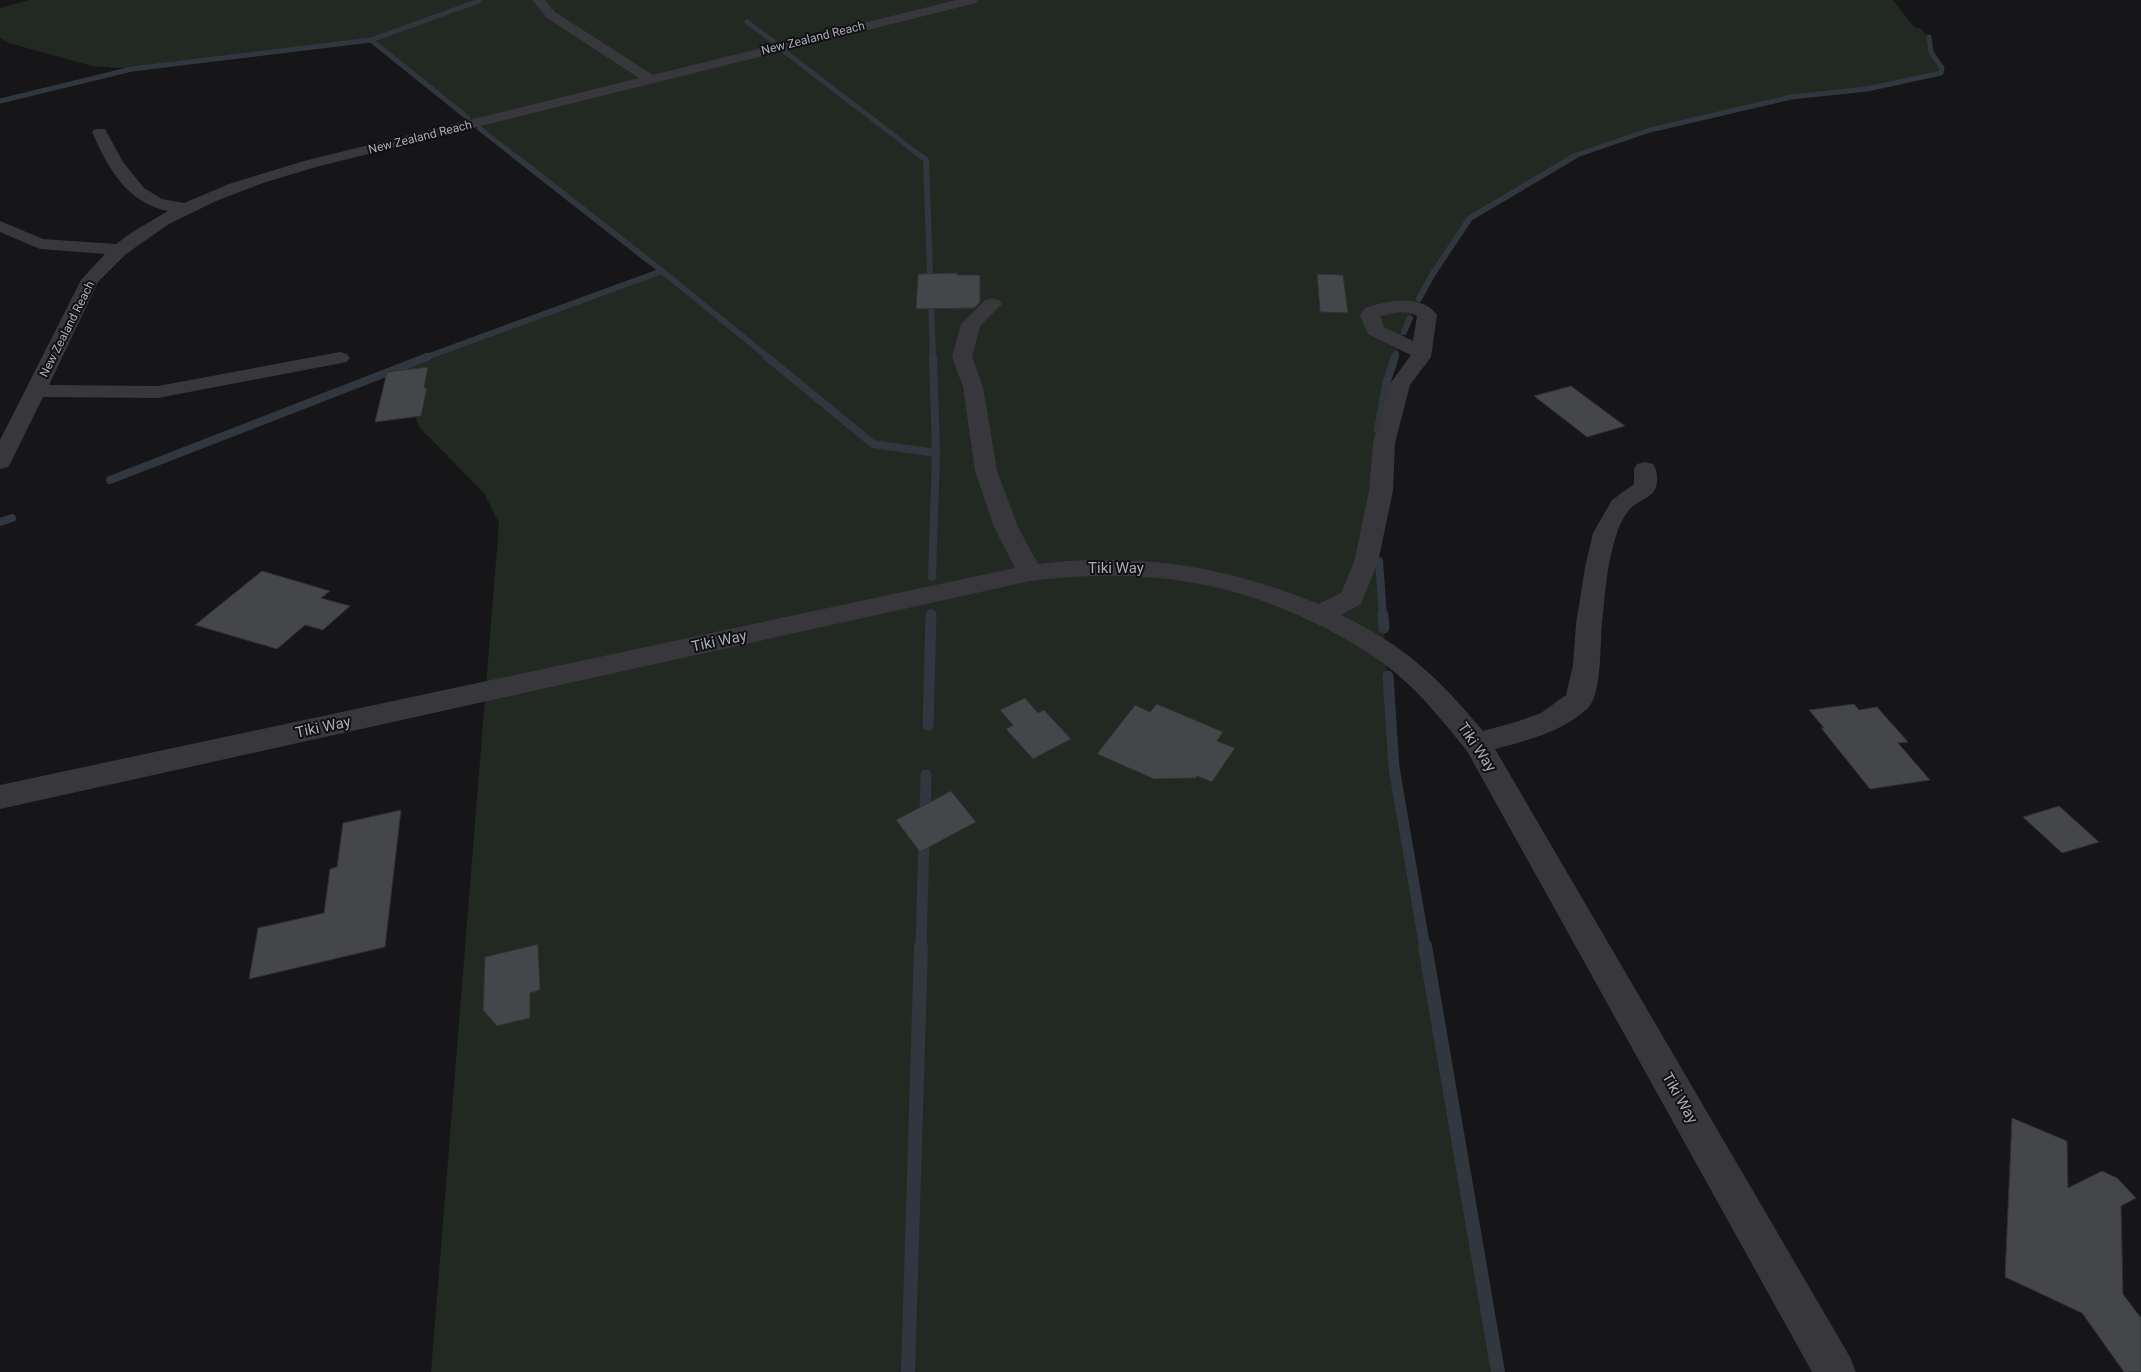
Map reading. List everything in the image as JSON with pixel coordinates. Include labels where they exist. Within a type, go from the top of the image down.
[{"type":"street","points":[[538,0],[552,15],[650,79]]},
{"type":"street","name":"New Zealand Reach","points":[[0,462],[90,280],[120,250],[187,208],[280,172],[972,0]]},
{"type":"street","points":[[100,132],[106,147],[133,188],[155,203],[187,208]]},
{"type":"street","points":[[0,226],[40,244],[120,250]]},
{"type":"street","points":[[992,304],[971,324],[962,357],[973,387],[986,471],[1006,527],[1030,573]]},
{"type":"street","points":[[1320,614],[1352,598],[1366,562],[1381,491],[1384,443],[1400,384],[1421,357],[1422,352]]},
{"type":"street","points":[[35,391],[158,392],[340,358]]},
{"type":"street","points":[[1477,743],[1522,731],[1551,720],[1579,700],[1587,665],[1589,624],[1597,567],[1606,533],[1620,505],[1646,487],[1645,469]]},
{"type":"street","name":"Tiki Way","points":[[0,797],[1030,573],[1058,569],[1110,567],[1162,569],[1240,583],[1294,602],[1320,614],[1398,660],[1418,677],[1477,743],[1835,1372]]},
{"type":"shaded area","points":[[29,0],[1893,0],[1914,27],[1921,29],[1929,37],[1931,52],[1942,68],[1941,73],[1867,89],[1793,97],[1650,130],[1572,157],[1470,218],[1432,275],[1408,320],[1386,384],[1377,438],[1379,561],[1394,768],[1498,1372],[431,1372],[499,523],[484,493],[420,428],[395,369],[661,271],[371,40],[132,69],[92,66],[9,43],[0,38],[0,8]]},
{"type":"building","points":[[957,273],[957,275],[980,275],[980,302],[974,308],[916,309],[918,274]]},
{"type":"building","points":[[1317,274],[1343,275],[1348,313],[1320,312]]},
{"type":"building","points":[[428,367],[424,388],[427,388],[421,416],[375,422],[387,372]]},
{"type":"building","points":[[1571,386],[1625,426],[1587,437],[1534,396]]},
{"type":"building","points":[[262,571],[330,591],[321,598],[350,606],[323,630],[305,625],[277,649],[195,625]]},
{"type":"building","points":[[1025,698],[1038,713],[1044,710],[1071,739],[1033,759],[1006,729],[1013,725],[1000,710]]},
{"type":"building","points":[[1157,704],[1223,732],[1217,741],[1235,748],[1212,782],[1197,776],[1196,778],[1154,779],[1097,754],[1135,705],[1150,712]]},
{"type":"building","points":[[1854,704],[1859,710],[1877,707],[1908,742],[1898,743],[1930,780],[1870,789],[1821,728],[1824,728],[1809,710]]},
{"type":"building","points":[[951,791],[976,822],[920,852],[896,820]]},
{"type":"building","points":[[2059,806],[2099,842],[2062,853],[2023,817]]},
{"type":"building","points":[[401,810],[385,947],[249,979],[258,928],[324,913],[330,869],[337,867],[343,823]]},
{"type":"building","points":[[538,944],[540,990],[530,993],[530,1018],[497,1026],[483,1010],[485,957]]},
{"type":"building","points":[[2012,1118],[2067,1141],[2068,1188],[2102,1171],[2117,1178],[2136,1198],[2121,1206],[2123,1294],[2141,1318],[2141,1372],[2124,1372],[2082,1313],[2005,1277]]},
{"type":"waterway","points":[[371,40],[479,1]]},
{"type":"waterway","points":[[747,22],[774,42]]},
{"type":"waterway","points":[[1571,157],[1650,130],[1791,97],[1867,89],[1941,73],[1942,68],[1931,52],[1929,37]]},
{"type":"waterway","points":[[0,101],[132,69],[371,40]]},
{"type":"waterway","points":[[371,40],[468,118]]},
{"type":"waterway","points":[[784,51],[922,157]]},
{"type":"waterway","points":[[479,128],[516,157]]},
{"type":"waterway","points":[[515,156],[662,271]]},
{"type":"waterway","points":[[921,156],[926,160],[933,358]]},
{"type":"waterway","points":[[1419,299],[1432,275],[1470,218],[1575,156]]},
{"type":"waterway","points":[[424,358],[662,271]]},
{"type":"waterway","points":[[662,271],[769,358]]},
{"type":"waterway","points":[[1404,332],[1410,318]]},
{"type":"waterway","points":[[1395,358],[1396,354]]},
{"type":"waterway","points":[[110,480],[427,357]]},
{"type":"waterway","points":[[767,357],[873,444],[936,453]]},
{"type":"waterway","points":[[933,357],[936,453]]},
{"type":"waterway","points":[[1378,430],[1386,384],[1395,357]]},
{"type":"waterway","points":[[932,577],[936,453]]},
{"type":"waterway","points":[[0,522],[12,518]]},
{"type":"waterway","points":[[1379,561],[1383,616]]},
{"type":"waterway","points":[[928,725],[931,615]]},
{"type":"waterway","points":[[1383,615],[1384,628]]},
{"type":"waterway","points":[[1388,676],[1394,768],[1425,948]]},
{"type":"waterway","points":[[925,816],[926,775]]},
{"type":"waterway","points":[[921,948],[924,838]]},
{"type":"waterway","points":[[908,1372],[921,946]]},
{"type":"waterway","points":[[1425,946],[1498,1372]]}]
